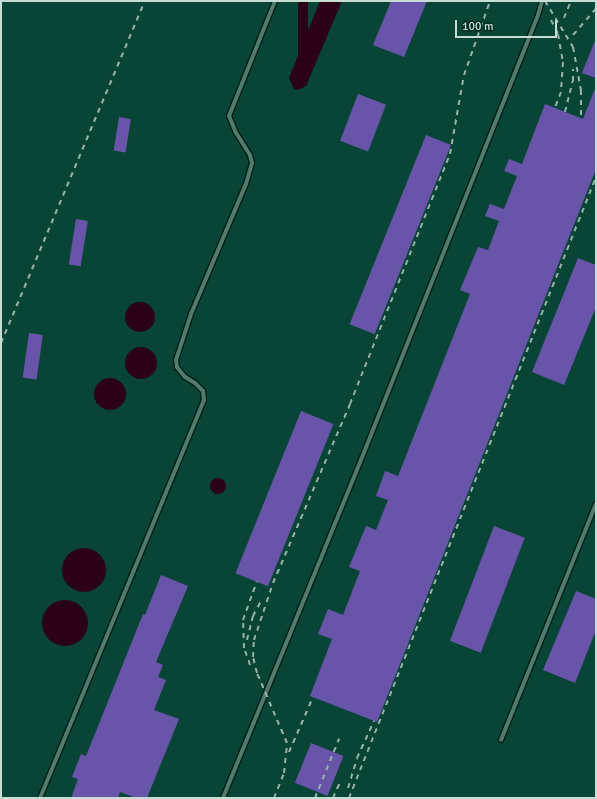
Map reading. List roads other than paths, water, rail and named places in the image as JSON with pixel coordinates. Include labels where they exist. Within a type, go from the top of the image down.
[{"type":"lane","points":[[40,798],[204,400],[203,392],[196,383],[185,377],[177,367],[176,360],[191,314],[246,184],[252,163],[250,155],[236,133],[229,116],[275,1]]},
{"type":"lane","points":[[223,798],[364,453],[538,16],[542,1]]},
{"type":"lane","points":[[501,740],[596,504]]},
{"type":"railway","points":[[1,343],[145,1]]},
{"type":"railway","points":[[274,798],[284,773],[287,743],[257,673],[253,657],[254,640],[273,583],[350,404],[450,154],[464,75],[490,1]]},
{"type":"railway","points":[[545,1],[573,47],[581,90],[581,118]]},
{"type":"railway","points":[[564,18],[571,1]]},
{"type":"railway","points":[[573,35],[596,9]]},
{"type":"railway","points":[[551,20],[558,34],[563,62],[561,92],[555,108]]},
{"type":"railway","points":[[565,112],[573,81],[573,69]]},
{"type":"railway","points":[[349,798],[596,177]]},
{"type":"railway","points":[[250,665],[244,648],[243,620],[257,581]]},
{"type":"railway","points":[[247,640],[253,616],[262,599]]},
{"type":"railway","points":[[289,752],[313,697]]},
{"type":"railway","points":[[348,788],[357,758],[374,721]]},
{"type":"railway","points":[[315,798],[339,739]]},
{"type":"railway","points":[[333,798],[341,780]]}]
